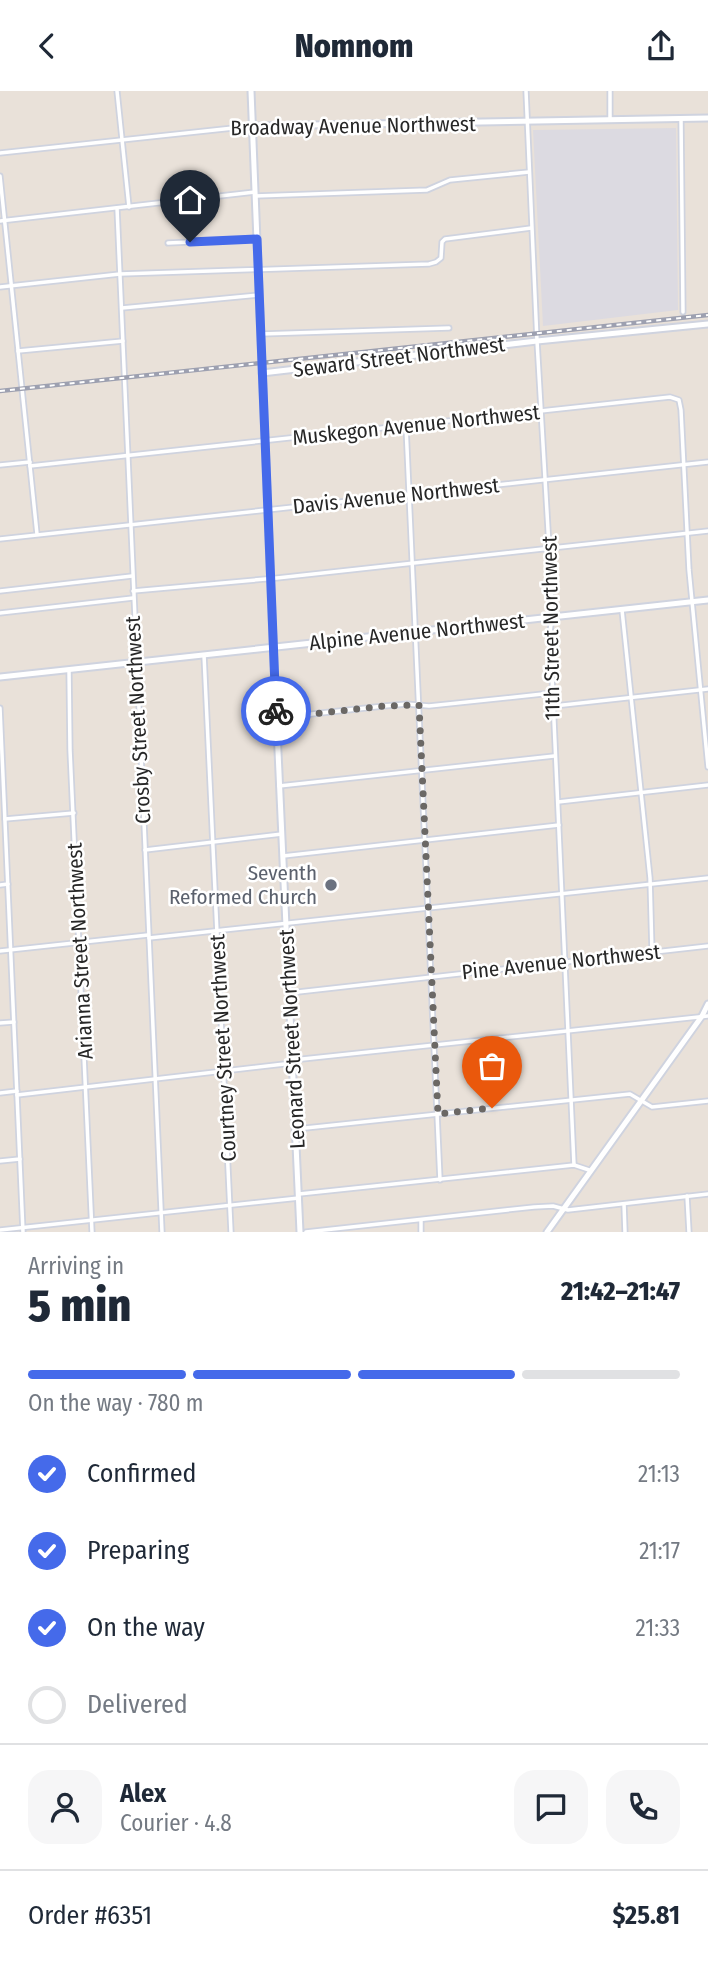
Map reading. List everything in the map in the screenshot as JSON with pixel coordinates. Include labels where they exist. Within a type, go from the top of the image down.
[{"type":"main road","name":"Leonard Street Northwest","points":[[251,91],[279,786],[303,1232]]},
{"type":"main road","name":"Broadway Avenue Northwest","points":[[252,126],[708,118]]},
{"type":"main road","name":"Seward Street Northwest","points":[[262,373],[708,324]]},
{"type":"main road","name":"Alpine Avenue Northwest","points":[[0,677],[708,600]]},
{"type":"main road","points":[[547,1232],[589,1170],[705,1016],[708,1004]]},
{"type":"street","points":[[117,91],[129,207]]},
{"type":"street","name":"11th Street Northwest","points":[[526,91],[531,228],[550,549],[554,756],[575,1165]]},
{"type":"street","points":[[610,91],[610,120]]},
{"type":"street","points":[[681,119],[683,312]]},
{"type":"street","name":"Broadway Avenue Northwest","points":[[0,153],[252,126]]},
{"type":"street","points":[[2,220],[255,194],[427,190],[450,180],[529,172]]},
{"type":"street","points":[[0,176],[2,220],[37,534]]},
{"type":"street","name":"Crosby Street Northwest","points":[[117,208],[162,1232]]},
{"type":"street","points":[[0,287],[120,274],[429,264],[436,263],[441,258],[442,242],[445,239],[531,228]]},
{"type":"street","points":[[168,243],[257,239]]},
{"type":"street","points":[[122,308],[259,295]]},
{"type":"street","points":[[261,334],[449,328]]},
{"type":"street","points":[[18,352],[123,341]]},
{"type":"street","name":"Muskegon Avenue Northwest","points":[[0,465],[127,457],[670,397],[676,398],[681,405],[684,464]]},
{"type":"street","points":[[406,426],[440,1180]]},
{"type":"street","name":"Davis Avenue Northwest","points":[[0,539],[708,462]]},
{"type":"street","points":[[684,464],[692,602],[708,767]]},
{"type":"street","points":[[133,591],[270,579],[708,531]]},
{"type":"street","points":[[0,591],[132,576]]},
{"type":"street","points":[[0,613],[133,598]]},
{"type":"street","points":[[622,610],[650,884],[652,952]]},
{"type":"street","name":"Courtney Street Northwest","points":[[204,655],[231,1232]]},
{"type":"street","name":"Arianna Street Northwest","points":[[69,670],[92,1232]]},
{"type":"street","points":[[553,706],[708,689]]},
{"type":"street","points":[[276,718],[384,706],[429,706],[552,694]]},
{"type":"street","points":[[0,708],[23,1230]]},
{"type":"street","points":[[279,786],[554,756]]},
{"type":"street","points":[[558,802],[708,785]]},
{"type":"street","points":[[3,817],[74,813]]},
{"type":"street","points":[[283,856],[559,825]]},
{"type":"street","points":[[144,850],[282,834]]},
{"type":"street","points":[[0,951],[79,941],[218,932],[708,878]]},
{"type":"street","points":[[0,885],[8,884]]},
{"type":"street","name":"Pine Avenue Northwest","points":[[289,993],[708,946]]},
{"type":"street","points":[[0,1093],[86,1086],[435,1044],[705,1016]]},
{"type":"street","points":[[0,1023],[14,1022]]},
{"type":"street","points":[[296,1129],[629,1094],[652,1107],[708,1101]]},
{"type":"street","points":[[0,1161],[20,1159]]},
{"type":"street","points":[[0,1230],[23,1230],[575,1165],[589,1170]]},
{"type":"street","points":[[303,1232],[534,1207],[553,1206],[562,1209],[708,1194]]},
{"type":"street","points":[[687,1196],[689,1232]]},
{"type":"street","points":[[624,1204],[625,1232]]},
{"type":"street","points":[[421,1220],[422,1232]]},
{"type":"street","points":[[362,1226],[362,1232]]},
{"type":"shaded area","points":[[676,128],[678,310],[543,326],[533,130]]},
{"type":"railway","points":[[0,391],[708,315]]},
{"type":"way so far","points":[[276,711],[276,718],[407,703],[419,705],[438,1114],[492,1108]]},
{"type":"place","name":"Seventh Reformed Church","points":[[331,885]]},
{"type":"route","points":[[190,242],[257,239],[276,711]]}]
